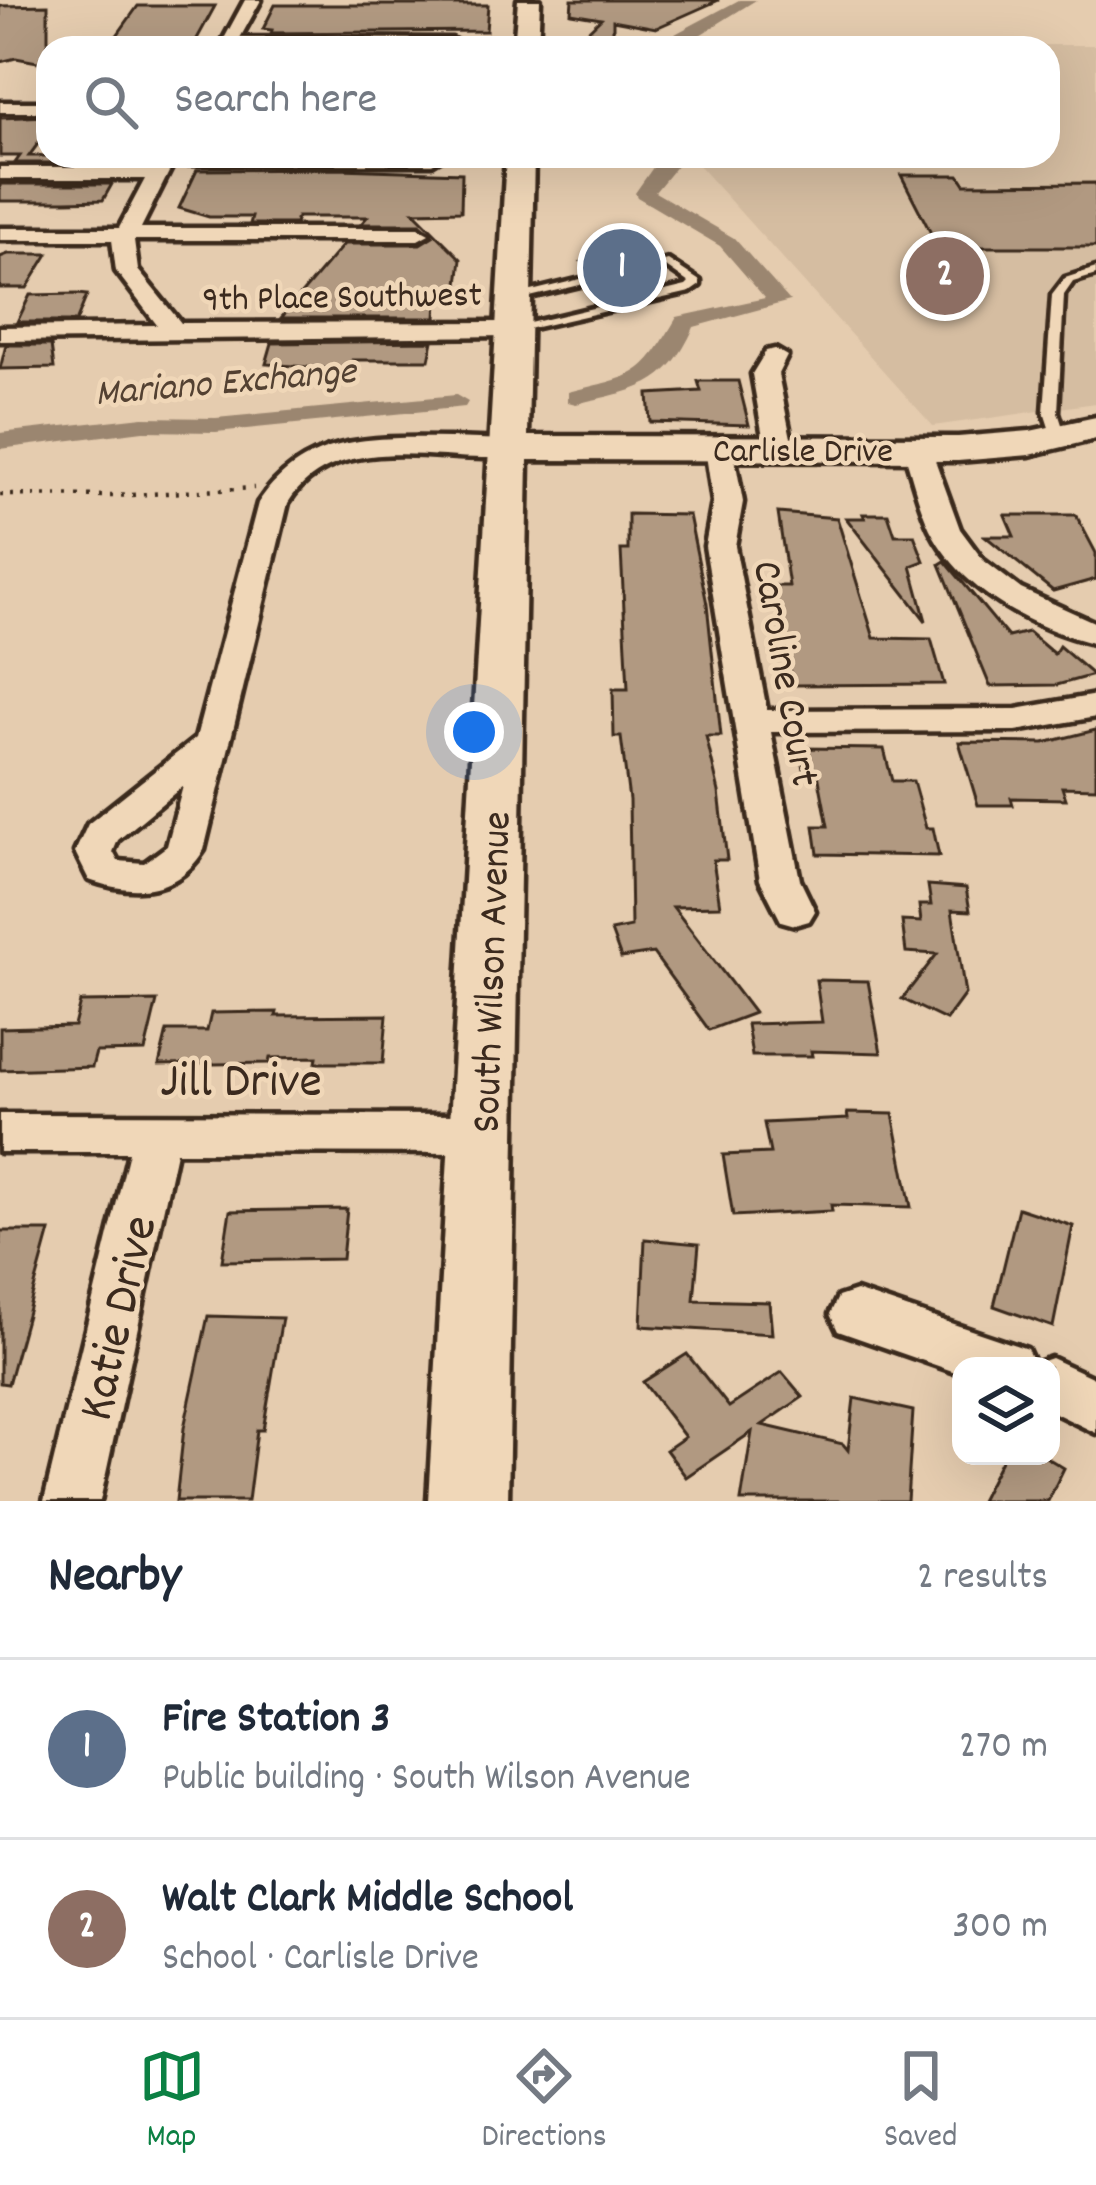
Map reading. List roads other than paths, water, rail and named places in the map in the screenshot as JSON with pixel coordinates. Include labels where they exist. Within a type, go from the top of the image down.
[{"type":"main road","points":[[524,0],[526,36]]},
{"type":"main road","name":"South Wilson Avenue","points":[[468,1501],[519,168]]},
{"type":"main road","name":"Carlisle Drive","points":[[508,448],[995,447],[1077,433]]},
{"type":"street","points":[[233,36],[253,0]]},
{"type":"street","points":[[2,107],[18,90]]},
{"type":"street","points":[[2,107],[36,107]]},
{"type":"street","points":[[0,172],[66,168]]},
{"type":"street","points":[[161,168],[121,245],[127,272],[177,331]]},
{"type":"street","points":[[0,234],[418,234]]},
{"type":"street","name":"9th Place Southwest","points":[[0,334],[177,331],[511,313]]},
{"type":"street","points":[[775,356],[765,374],[779,448]]},
{"type":"street","points":[[212,743],[280,487],[316,462],[353,450],[508,448]]},
{"type":"street","name":"Caroline Court","points":[[719,448],[728,502],[720,545],[780,880],[795,911]]},
{"type":"street","points":[[917,449],[946,531],[972,565],[1021,602],[1096,634]]},
{"type":"street","points":[[753,721],[1029,720],[1096,706]]},
{"type":"street","name":"Jill Drive","points":[[0,1133],[482,1134]]},
{"type":"street","name":"Katie Drive","points":[[72,1501],[157,1134]]},
{"type":"street","points":[[856,1314],[982,1357]]},
{"type":"street","points":[[1060,1388],[1096,1407]]},
{"type":"lane","points":[[511,313],[690,289],[696,284],[668,263],[647,267]]},
{"type":"lane","points":[[1077,433],[1051,412],[1058,295],[1069,280],[1096,271]]},
{"type":"lane","points":[[511,313],[597,278]]},
{"type":"waterway","name":"Mariano Exchange","points":[[682,36],[749,0]]},
{"type":"waterway","name":"Mariano Exchange","points":[[576,397],[645,378],[666,359],[685,322],[779,301],[727,242],[644,193],[665,168]]},
{"type":"waterway","name":"Mariano Exchange","points":[[0,441],[143,424],[216,425],[456,402]]},
{"type":"place","name":"Fire Station 3","points":[[622,268]]},
{"type":"place","name":"Walt Clark Middle School","points":[[945,276]]}]
